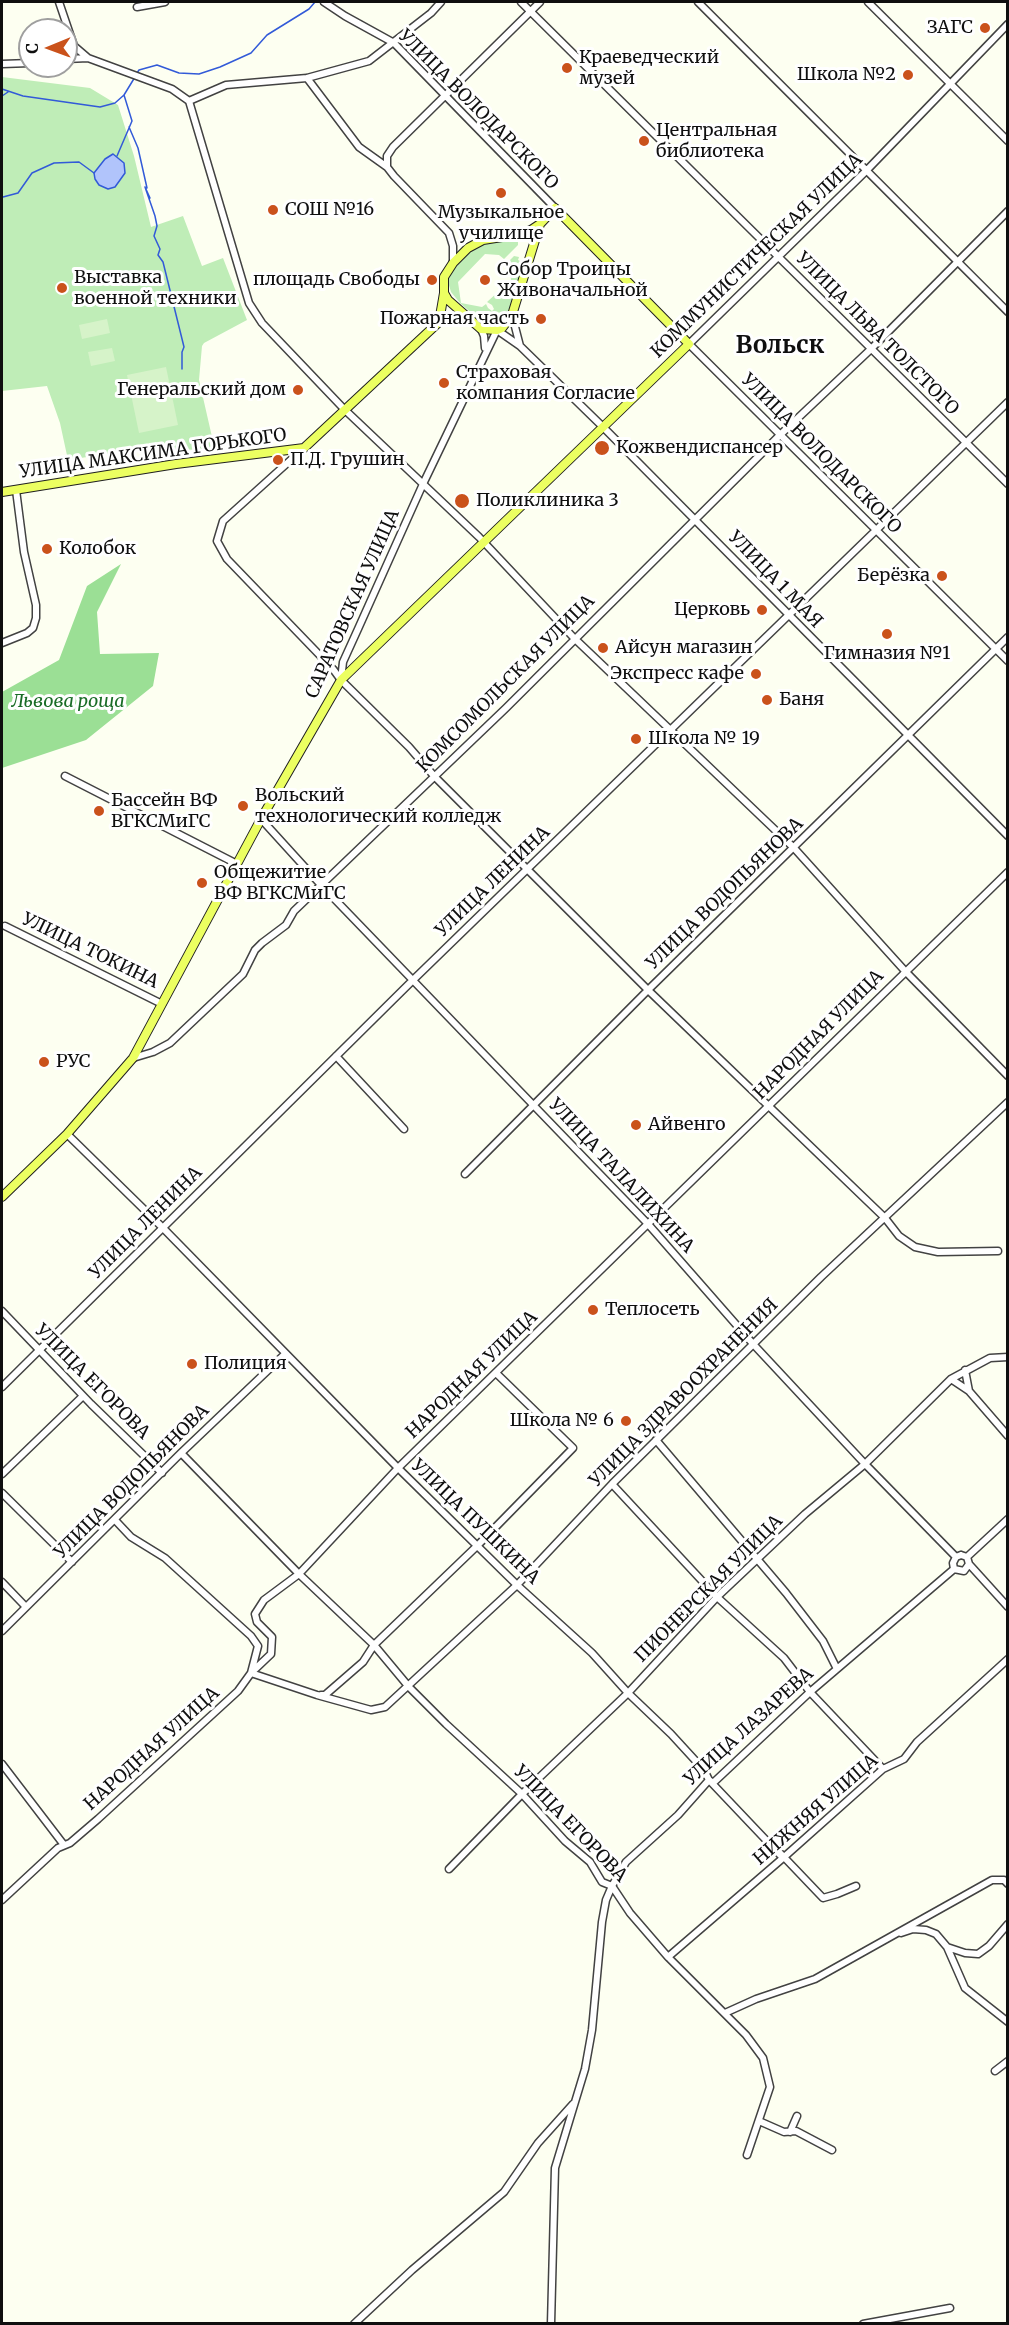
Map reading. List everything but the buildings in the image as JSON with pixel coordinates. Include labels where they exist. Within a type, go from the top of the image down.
[{"type":"main road","points":[[467,318],[454,318],[439,322],[444,277],[453,263],[474,244],[521,234],[540,224],[555,208]]},
{"type":"main road","name":"УЛИЦА ВОЛОДАРСКОГО","points":[[555,208],[689,344]]},
{"type":"main road","points":[[444,293],[467,318],[481,328],[497,330],[508,322],[512,315],[540,224]]},
{"type":"main road","points":[[521,234],[530,241],[532,247]]},
{"type":"main road","name":"УЛИЦА МАКСИМА ГОРЬКОГО","points":[[2,492],[176,464],[304,448],[439,322]]},
{"type":"main road","name":"КОММУНИСТИЧЕСКАЯ УЛИЦА","points":[[341,680],[689,344]]},
{"type":"main road","name":"САРАТОВСКАЯ УЛИЦА","points":[[133,1058],[261,819],[341,680]]},
{"type":"main road","name":"КОМСОМОЛЬСКАЯ УЛИЦА","points":[[2,1197],[67,1134],[133,1058]]},
{"type":"street","points":[[59,2],[74,46],[88,58],[172,89],[189,101],[249,303],[262,324],[345,409],[484,542],[574,638],[794,848],[905,971],[1008,1076]]},
{"type":"street","points":[[137,7],[165,2]]},
{"type":"street","name":"УЛИЦА ВОЛОДАРСКОГО","points":[[324,2],[394,43],[555,208]]},
{"type":"street","points":[[189,101],[226,85],[307,78],[369,61],[431,13],[441,2]]},
{"type":"street","name":"УЛИЦА ЛЬВА ТОЛСТОГО","points":[[521,2],[1008,484]]},
{"type":"street","points":[[387,166],[387,156],[393,147],[540,2]]},
{"type":"street","points":[[698,2],[1008,312]]},
{"type":"street","points":[[868,2],[1008,141]]},
{"type":"street","name":"КОММУНИСТИЧЕСКАЯ УЛИЦА","points":[[689,344],[866,171],[1007,26]]},
{"type":"street","points":[[78,58],[88,58]]},
{"type":"street","points":[[2,64],[18,63]]},
{"type":"street","points":[[307,78],[359,147],[387,166],[449,233],[453,246],[453,263]]},
{"type":"street","name":"КОМСОМОЛЬСКАЯ УЛИЦА","points":[[133,1058],[153,1052],[170,1043],[243,974],[255,950],[286,925],[294,911],[506,708],[694,519],[871,349],[1008,211]]},
{"type":"street","points":[[512,315],[520,346]]},
{"type":"street","points":[[481,328],[485,351]]},
{"type":"street","name":"УЛИЦА 1 МАЯ","points":[[497,330],[520,346],[603,427],[1008,836]]},
{"type":"street","name":"САРАТОВСКАЯ УЛИЦА","points":[[341,680],[343,662],[423,484],[497,330]]},
{"type":"street","name":"УЛИЦА ВОЛОДАРСКОГО","points":[[689,344],[1008,661]]},
{"type":"street","name":"УЛИЦА ЛЕНИНА","points":[[2,1387],[413,980],[1008,402]]},
{"type":"street","points":[[304,448],[223,521],[217,541],[236,568],[341,680],[409,747],[434,776],[648,990],[885,1218],[899,1236],[915,1246],[938,1252],[998,1251]]},
{"type":"street","points":[[2,643],[27,633],[33,628],[36,618],[36,605],[24,552],[16,490]]},
{"type":"street","name":"УЛИЦА ВОДОПЬЯНОВА","points":[[465,1174],[648,990],[1008,638]]},
{"type":"street","points":[[65,776],[237,864]]},
{"type":"street","name":"УЛИЦА ТАЛАЛИХИНА","points":[[261,819],[321,885],[648,1224],[754,1345],[956,1557]]},
{"type":"street","name":"НАРОДНАЯ УЛИЦА","points":[[2,1900],[64,1845],[70,1843],[91,1825],[206,1722],[271,1654],[272,1637],[257,1622],[255,1614],[264,1600],[299,1574],[398,1468],[1008,872]]},
{"type":"street","name":"УЛИЦА ТОКИНА","points":[[5,926],[162,1004]]},
{"type":"street","points":[[336,1056],[404,1129]]},
{"type":"street","name":"УЛИЦА ЗДРАВООХРАНЕНИЯ","points":[[317,1695],[371,1710],[385,1707],[410,1687],[517,1585],[612,1484],[821,1277],[1008,1102]]},
{"type":"street","name":"УЛИЦА ПУШКИНА","points":[[67,1134],[162,1227],[398,1468],[517,1585],[592,1653],[628,1693],[671,1734],[711,1781],[823,1898],[856,1886]]},
{"type":"street","name":"УЛИЦА ЕГОРОВА","points":[[2,1311],[83,1396],[162,1473]]},
{"type":"street","name":"УЛИЦА ВОДОПЬЯНОВА","points":[[2,1631],[181,1453],[285,1354]]},
{"type":"street","name":"ПИОНЕРСКАЯ УЛИЦА","points":[[449,1869],[522,1794],[628,1693],[717,1596],[758,1557],[865,1464],[951,1379],[990,1358],[1008,1357]]},
{"type":"street","points":[[965,1371],[969,1391]]},
{"type":"street","points":[[115,1520],[131,1537],[165,1558],[251,1636],[258,1646],[251,1673],[317,1695],[325,1695],[363,1662],[375,1645],[573,1448],[496,1373]]},
{"type":"street","points":[[951,1379],[969,1391],[1008,1436]]},
{"type":"street","points":[[2,1474],[83,1396]]},
{"type":"street","points":[[656,1440],[758,1557],[823,1641],[837,1669]]},
{"type":"street","name":"УЛИЦА ЕГОРОВА","points":[[181,1453],[299,1574],[375,1645],[410,1687],[446,1724],[522,1794],[565,1840],[590,1862],[602,1882],[612,1886],[630,1913],[668,1957],[746,2035],[763,2058],[770,2087],[747,2155]]},
{"type":"street","points":[[612,1484],[717,1596],[784,1658],[810,1692],[883,1769]]},
{"type":"street","points":[[2,1494],[72,1562]]},
{"type":"street","points":[[1008,1519],[968,1561],[963,1571],[954,1569],[953,1563],[956,1557],[961,1555],[968,1561],[1008,1607]]},
{"type":"street","name":"УЛИЦА ЛАЗАРЕВА","points":[[551,2324],[555,2168],[585,2069],[592,2031],[602,1922],[606,1900],[612,1886],[626,1862],[678,1815],[711,1781],[810,1692],[954,1569]]},
{"type":"street","points":[[2,1582],[26,1607]]},
{"type":"street","name":"НИЖНЯЯ УЛИЦА","points":[[668,1957],[883,1769],[904,1759],[916,1742],[1008,1659]]},
{"type":"street","points":[[2,1764],[64,1845]]},
{"type":"street","points":[[725,2013],[756,1999],[814,1979],[992,1880],[1004,1880],[1008,1884]]},
{"type":"street","points":[[947,1947],[965,1953],[978,1954],[990,1946],[1008,1924]]},
{"type":"street","points":[[891,1935],[913,1929],[936,1934],[947,1947],[965,1988],[1008,2022]]},
{"type":"street","points":[[995,2071],[1008,2061]]},
{"type":"street","points":[[354,2324],[412,2270],[504,2192],[538,2143],[575,2101]]},
{"type":"street","points":[[790,2132],[797,2116]]},
{"type":"street","points":[[759,2121],[784,2132],[796,2132],[832,2150]]},
{"type":"street","points":[[863,2324],[950,2307]]},
{"type":"green space","points":[[2,77],[90,88],[118,105],[134,156],[151,227],[183,216],[202,266],[223,258],[247,320],[202,346],[199,380],[215,450],[138,449],[68,460],[60,423],[47,386],[2,391]]},
{"type":"green space","points":[[518,238],[518,245],[504,259],[499,255],[485,254],[458,282],[461,303],[482,307],[486,304],[492,311],[494,309],[492,305],[487,302],[511,280],[510,266],[507,263],[514,256],[519,257],[518,260],[524,263],[506,316],[500,322],[487,322],[476,317],[460,303],[451,292],[448,282],[451,272],[474,248]]},
{"type":"green space","points":[[107,319],[110,333],[82,339],[79,325]]},
{"type":"green space","points":[[112,348],[115,361],[91,366],[88,352]]},
{"type":"green space","points":[[166,367],[178,425],[139,433],[127,375]]},
{"type":"green space","name":"Львова роща","points":[[121,564],[97,612],[100,654],[159,653],[153,686],[86,740],[2,768],[2,692],[59,660],[87,586]]},
{"type":"water","points":[[113,154],[124,163],[125,173],[115,187],[108,189],[99,185],[94,173],[105,159]]},
{"type":"waterway","points":[[137,73],[139,70],[157,65],[179,73],[199,74],[220,67],[251,53],[267,35],[309,9],[315,2]]},
{"type":"waterway","points":[[2,89],[23,96],[100,107],[115,103],[124,95],[135,77]]},
{"type":"waterway","points":[[2,96],[8,92]]},
{"type":"waterway","points":[[117,156],[132,121],[124,95]]},
{"type":"waterway","points":[[129,127],[138,148],[147,188]]},
{"type":"waterway","points":[[3,197],[18,193],[32,173],[54,163],[79,162],[94,173]]},
{"type":"waterway","points":[[150,198],[145,187],[157,226],[154,236],[160,249],[158,255],[163,262],[184,347],[182,369]]},
{"type":"place","name":"ЗАГС","points":[[985,28]]},
{"type":"place","name":"Краеведческий музей","points":[[567,68]]},
{"type":"place","name":"Школа №2","points":[[908,75]]},
{"type":"place","name":"Центральная библиотека","points":[[644,141]]},
{"type":"place","name":"Музыкальное училище","points":[[501,193]]},
{"type":"place","name":"СОШ №16","points":[[273,210]]},
{"type":"place","name":"площадь Свободы","points":[[432,280]]},
{"type":"place","name":"Собор Троицы Живоначальной","points":[[485,280]]},
{"type":"place","name":"Выставка военной техники","points":[[62,288]]},
{"type":"place","name":"Пожарная часть","points":[[541,319]]},
{"type":"place","name":"Страховая компания Согласие","points":[[444,383]]},
{"type":"place","name":"Генеральский дом","points":[[298,390]]},
{"type":"place","name":"Кожвендиспансер","points":[[602,448]]},
{"type":"place","name":"П.Д. Грушин","points":[[278,460]]},
{"type":"place","name":"Поликлиника 3","points":[[462,501]]},
{"type":"place","name":"Колобок","points":[[47,549]]},
{"type":"place","name":"Берёзка","points":[[942,576]]},
{"type":"place","name":"Церковь","points":[[762,610]]},
{"type":"place","name":"Гимназия №1","points":[[887,634]]},
{"type":"place","name":"Айсун магазин","points":[[603,648]]},
{"type":"place","name":"Экспресс кафе","points":[[756,674]]},
{"type":"place","name":"Баня","points":[[767,700]]},
{"type":"place","name":"Школа № 19","points":[[636,739]]},
{"type":"place","name":"Вольский технологический колледж","points":[[243,806]]},
{"type":"place","name":"Бассейн ВФ ВГКСМиГС","points":[[99,811]]},
{"type":"place","name":"Общежитие ВФ ВГКСМиГС","points":[[202,883]]},
{"type":"place","name":"РУС","points":[[44,1062]]},
{"type":"place","name":"Айвенго","points":[[636,1125]]},
{"type":"place","name":"Теплосеть","points":[[593,1310]]},
{"type":"place","name":"Полиция","points":[[192,1364]]},
{"type":"place","name":"Школа № 6","points":[[626,1421]]},
{"type":"district","name":"Вольск","points":[[780,346]]}]
